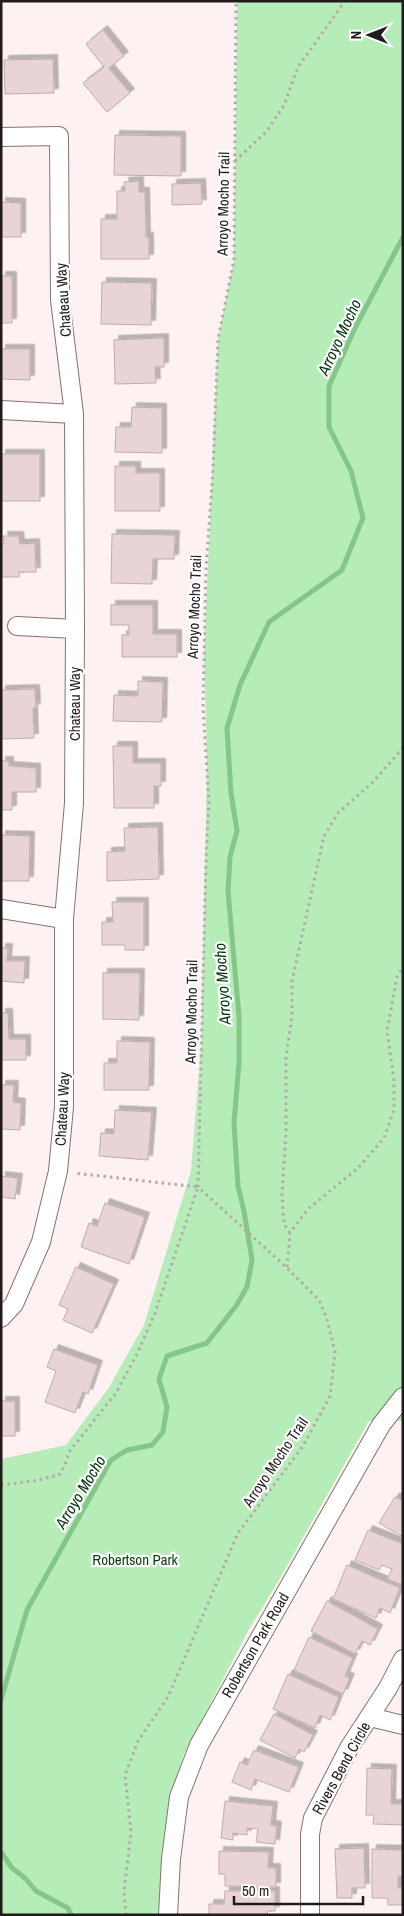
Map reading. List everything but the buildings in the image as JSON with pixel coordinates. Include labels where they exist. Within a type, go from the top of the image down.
[{"type":"street","name":"Chateau Way","points":[[1,136],[59,136],[60,300],[74,414],[75,629],[74,803],[64,919],[64,1107],[58,1171],[41,1242],[14,1304],[1,1318]]},
{"type":"street","points":[[1,410],[74,414]]},
{"type":"street","points":[[17,626],[75,629]]},
{"type":"street","points":[[1,909],[64,919]]},
{"type":"street","name":"Robertson Park Road","points":[[168,1915],[171,1859],[179,1798],[199,1745],[381,1424],[403,1398]]},
{"type":"street","name":"Rivers Bend Circle","points":[[310,1915],[310,1834],[313,1818],[350,1748],[388,1688],[403,1659]]},
{"type":"street","points":[[370,1717],[403,1725]]},
{"type":"path","name":"Arroyo Mocho Trail","points":[[126,1915],[124,1892],[132,1832],[125,1775],[138,1741],[168,1698],[176,1682],[238,1533],[303,1446],[330,1396],[335,1352],[327,1319],[319,1300],[287,1268],[198,1187],[208,804],[202,706],[206,569],[213,469],[218,339],[234,260],[236,1]]},
{"type":"path","points":[[235,161],[267,132],[284,105],[298,67],[345,1]]},
{"type":"path","points":[[290,1233],[284,1224],[282,1195],[286,1131],[286,1058],[292,1016],[292,981],[324,836],[338,813],[372,783],[403,748]]},
{"type":"path","points":[[287,1268],[290,1233],[308,1209],[358,1168],[384,1138],[394,1110],[394,1081],[387,1031],[397,977],[403,966]]},
{"type":"path","points":[[1,1485],[59,1475],[65,1466],[69,1452],[116,1393],[137,1354],[155,1313],[198,1187],[58,1171]]},
{"type":"green space","name":"Robertson Park","points":[[237,1],[403,1],[403,1421],[369,1421],[248,1631],[184,1754],[175,1782],[169,1812],[163,1915],[1,1915],[1,1459],[66,1445],[108,1389],[144,1325],[191,1171],[201,1047],[207,768],[204,653],[218,339],[234,260]]},
{"type":"waterway","name":"Arroyo Mocho","points":[[1,1700],[27,1610],[111,1460],[127,1450],[152,1445],[163,1432],[167,1407],[159,1379],[167,1356],[207,1343],[236,1306],[247,1287],[252,1260],[238,1186],[234,1123],[239,1063],[239,1016],[228,891],[230,857],[237,831],[231,793],[227,728],[240,685],[269,622],[342,570],[363,518],[351,471],[329,427],[329,386],[355,328],[403,237]]},
{"type":"waterway","name":"Arroyo Mocho","points":[[1,1852],[12,1868],[26,1879],[36,1891],[68,1908],[71,1915]]}]
